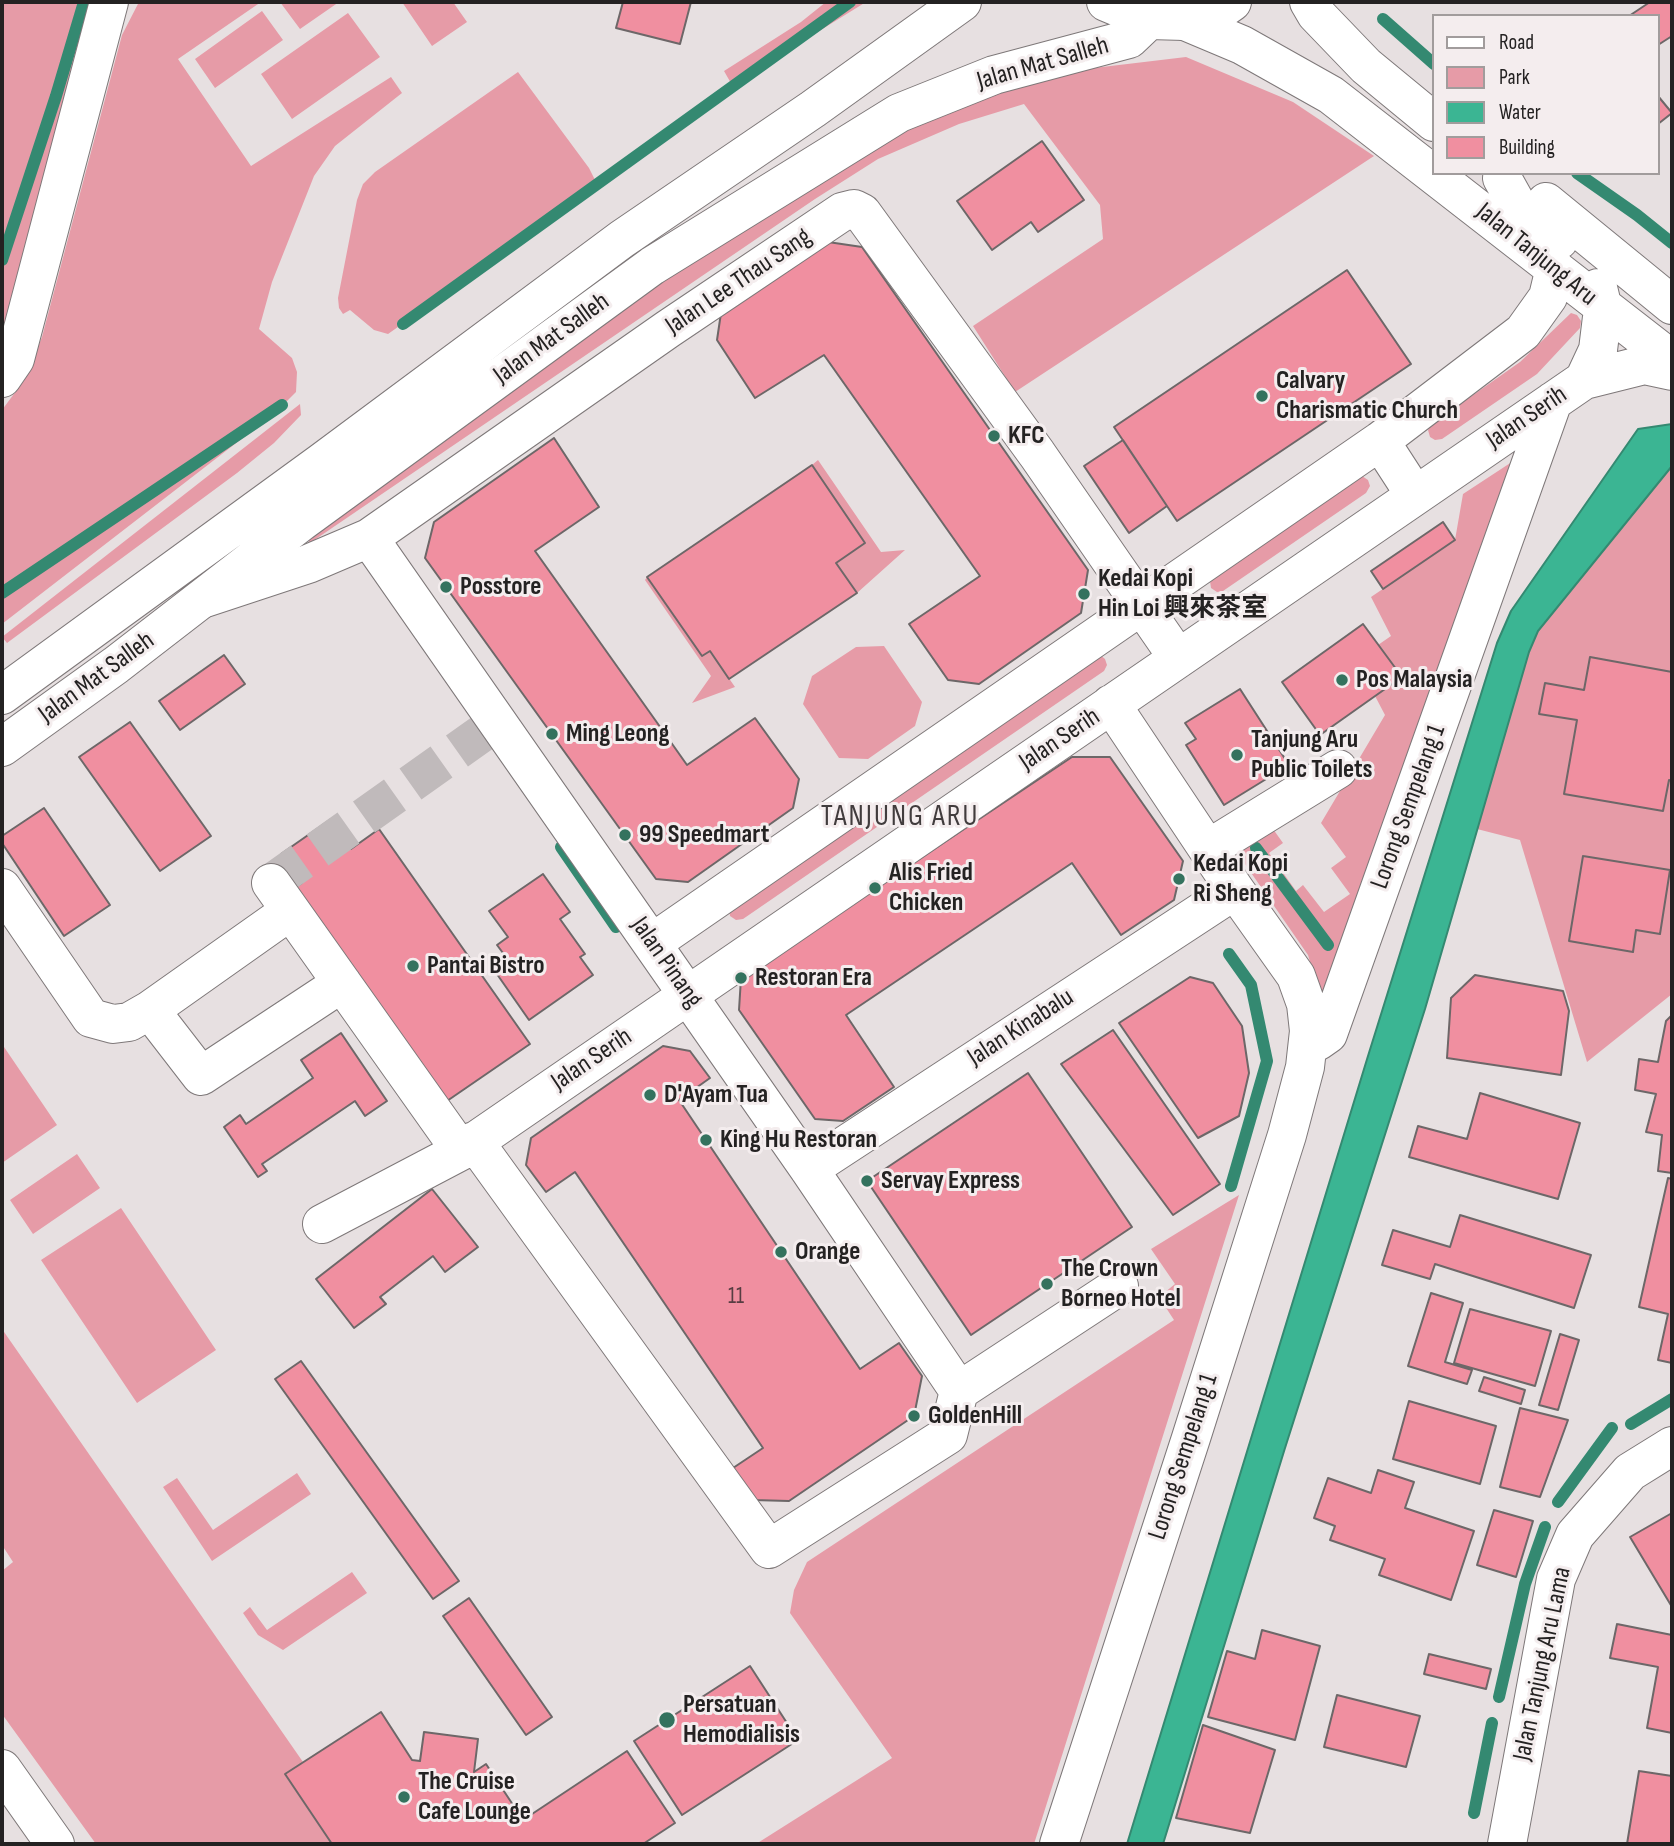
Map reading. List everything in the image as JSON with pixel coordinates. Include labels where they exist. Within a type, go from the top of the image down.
[{"type":"street","points":[[2,379],[15,359],[110,2]]},
{"type":"street","name":"Jalan Mat Salleh","points":[[2,695],[622,239],[813,109],[962,2]]},
{"type":"street","name":"Jalan Tanjung Aru","points":[[1106,2],[1242,45],[1331,95],[1432,173]]},
{"type":"street","name":"Jalan Mat Salleh","points":[[2,747],[301,522],[652,266],[888,120],[994,75],[1129,39],[1167,21],[1222,9],[1232,2]]},
{"type":"street","points":[[1309,2],[1316,14],[1366,66],[1432,119]]},
{"type":"street","name":"Jalan Tanjung Aru","points":[[1435,175],[1555,268],[1603,309],[1672,360]]},
{"type":"street","points":[[1499,176],[1516,203],[1593,269],[1603,309],[1598,350],[1584,380]]},
{"type":"street","name":"Jalan Tanjung Aru","points":[[1499,176],[1530,190],[1672,306]]},
{"type":"street","name":"Jalan Lee Thau Sang","points":[[201,599],[308,564],[369,538],[668,329],[842,212],[854,209],[862,213],[1037,454],[1142,607]]},
{"type":"street","points":[[652,943],[1380,441],[1522,332],[1548,297],[1555,268]]},
{"type":"street","name":"Jalan Serih","points":[[322,1224],[468,1146],[1584,380],[1643,365],[1672,371]]},
{"type":"street","name":"Lorong Sempelang 1","points":[[1059,1844],[1287,1135],[1307,1055],[1318,1041],[1328,1034],[1553,401]]},
{"type":"street","points":[[1380,441],[1415,495]]},
{"type":"street","name":"Jalan Pinang","points":[[369,538],[809,1169],[959,1391]]},
{"type":"street","points":[[1142,607],[1178,658]]},
{"type":"street","points":[[1111,704],[1234,890],[1296,976],[1306,1004],[1310,1031],[1307,1055]]},
{"type":"street","points":[[1208,849],[1338,769]]},
{"type":"street","points":[[2,888],[92,1018],[113,1024],[130,1022],[150,1010],[281,897],[342,983],[468,1146],[769,1549],[948,1435],[959,1391],[1119,1286]]},
{"type":"street","name":"Jalan Kinabalu","points":[[809,1169],[1234,890]]},
{"type":"street","points":[[150,1010],[201,1076],[342,983]]},
{"type":"street","name":"Jalan Tanjung Aru Lama","points":[[1507,1844],[1556,1578],[1575,1535],[1630,1472],[1672,1446]]},
{"type":"street","points":[[2,1769],[55,1844]]},
{"type":"green space","points":[[2,2],[95,2],[2,336]]},
{"type":"green space","points":[[139,2],[261,2],[178,59],[251,166],[391,77],[402,93],[335,146],[314,176],[272,282],[259,329],[292,358],[297,372],[296,392],[275,413],[2,624],[2,410],[25,379],[42,337],[122,35]]},
{"type":"green space","points":[[280,2],[339,2],[300,29]]},
{"type":"green space","points":[[402,2],[453,2],[467,22],[432,46]]},
{"type":"green space","points":[[826,2],[866,2],[732,85],[724,71],[801,22]]},
{"type":"green space","points":[[262,11],[283,40],[215,88],[195,59]]},
{"type":"green space","points":[[348,13],[380,57],[292,119],[261,74]]},
{"type":"green space","points":[[1186,57],[1293,102],[1374,156],[1015,392],[973,326],[1103,239],[1100,205],[1024,104],[959,124],[878,159],[815,199],[310,543],[305,535],[863,137],[1052,73]]},
{"type":"green space","points":[[518,72],[589,168],[598,186],[388,334],[374,330],[350,310],[343,314],[338,298],[357,200],[363,184],[375,172]]},
{"type":"green space","points":[[1571,313],[1577,315],[1581,321],[1580,328],[1537,374],[1442,439],[1435,440],[1430,437],[1428,430],[1432,424],[1520,362]]},
{"type":"green space","points":[[300,404],[301,415],[274,443],[237,473],[7,643],[2,637]]},
{"type":"green space","points":[[1524,454],[1329,998],[1319,993],[1308,955],[1236,851],[1273,829],[1283,843],[1269,853],[1296,891],[1303,885],[1324,912],[1350,894],[1331,868],[1346,857],[1321,823],[1385,715],[1375,696],[1378,645],[1391,636],[1371,597],[1455,540],[1463,494]]},
{"type":"green space","points":[[818,460],[881,552],[905,550],[857,593],[836,563],[865,543],[812,465]]},
{"type":"green space","points":[[1672,466],[1672,994],[1587,1062],[1520,840],[1477,829],[1529,652],[1538,631]]},
{"type":"green space","points":[[1362,476],[1368,480],[1370,486],[1366,493],[1223,591],[1217,592],[1211,588],[1210,581]]},
{"type":"green space","points":[[647,577],[702,656],[710,651],[735,687],[692,703],[711,676],[645,580]]},
{"type":"green space","points":[[884,646],[922,702],[915,726],[868,759],[839,758],[803,704],[812,676],[856,647]]},
{"type":"green space","points":[[1100,655],[1107,665],[1104,671],[743,919],[736,920],[730,916],[729,909]]},
{"type":"green space","points":[[2,1044],[57,1125],[2,1163]]},
{"type":"green space","points":[[77,1154],[100,1188],[33,1234],[10,1200]]},
{"type":"green space","points":[[1239,1195],[1034,1844],[756,1844],[892,1758],[790,1613],[794,1590],[807,1562],[1174,1320],[1159,1297],[1175,1284],[1151,1249]]},
{"type":"green space","points":[[121,1208],[216,1350],[137,1403],[41,1260]]},
{"type":"green space","points":[[2,1329],[303,1762],[285,1775],[332,1844],[96,1844],[2,1714],[2,1571],[13,1562],[2,1545]]},
{"type":"green space","points":[[297,1473],[311,1494],[212,1561],[163,1487],[177,1478],[213,1530]]},
{"type":"green space","points":[[352,1572],[367,1593],[283,1650],[258,1635],[243,1613],[250,1607],[267,1630]]},
{"type":"water","points":[[1672,424],[1672,466],[1538,631],[1529,652],[1425,1009],[1285,1448],[1163,1844],[1127,1844],[1497,643],[1511,611],[1638,429]]},
{"type":"building","points":[[623,2],[691,2],[680,44],[616,28]]},
{"type":"building","points":[[1650,2],[1672,2],[1672,36],[1660,44],[1660,14],[1632,14]]},
{"type":"building","points":[[1660,98],[1672,113],[1660,122]]},
{"type":"building","points":[[1042,141],[1084,200],[1038,232],[1031,222],[992,250],[957,201]]},
{"type":"building","points":[[828,242],[862,247],[1088,570],[1081,613],[979,684],[948,680],[909,624],[980,576],[824,355],[755,398],[717,340],[721,313]]},
{"type":"building","name":"Calvary Charismatic Church","points":[[1347,270],[1411,364],[1177,521],[1114,427]]},
{"type":"building","points":[[554,438],[599,507],[535,551],[687,765],[755,718],[799,779],[793,808],[688,882],[656,879],[425,558],[434,522]]},
{"type":"building","points":[[1123,440],[1167,506],[1129,533],[1084,466]]},
{"type":"building","points":[[812,465],[865,543],[836,563],[857,593],[729,679],[710,651],[702,656],[647,577]]},
{"type":"building","points":[[1443,522],[1455,540],[1383,589],[1371,571]]},
{"type":"building","name":"Pos Malaysia","points":[[1363,624],[1402,677],[1320,735],[1282,682]]},
{"type":"building","points":[[224,655],[245,684],[180,730],[159,701]]},
{"type":"building","points":[[1590,657],[1672,672],[1672,781],[1669,780],[1663,811],[1564,794],[1577,720],[1539,714],[1545,683],[1584,690]]},
{"type":"building","name":"Tanjung Aru Public Toilets","points":[[1240,689],[1289,765],[1224,805],[1186,745],[1196,739],[1185,723]]},
{"type":"building","points":[[130,722],[211,836],[160,871],[79,757]]},
{"type":"building","points":[[1072,757],[1110,757],[1183,861],[1174,900],[1121,935],[1072,863],[846,1015],[894,1087],[843,1121],[815,1119],[739,1010],[741,978]]},
{"type":"building","points":[[44,808],[110,905],[64,936],[2,843],[2,836]]},
{"type":"building","name":"Pantai Bistro","points":[[331,819],[351,849],[379,829],[530,1044],[447,1101],[296,887],[302,883],[281,854]]},
{"type":"building","points":[[1583,856],[1670,870],[1660,934],[1636,930],[1633,952],[1569,941]]},
{"type":"building","points":[[543,874],[570,912],[560,919],[585,954],[580,957],[593,975],[529,1020],[492,967],[506,957],[497,945],[508,937],[489,911]]},
{"type":"building","points":[[1475,975],[1563,991],[1569,1011],[1561,1075],[1447,1058],[1451,998]]},
{"type":"building","points":[[1190,977],[1213,983],[1242,1026],[1249,1073],[1239,1116],[1198,1138],[1119,1023]]},
{"type":"building","points":[[1672,1015],[1672,1173],[1658,1171],[1662,1135],[1646,1132],[1656,1094],[1635,1090],[1639,1059],[1658,1062],[1666,1021]]},
{"type":"building","points":[[1113,1030],[1220,1184],[1173,1215],[1061,1064]]},
{"type":"building","points":[[341,1033],[387,1101],[365,1116],[355,1101],[262,1164],[267,1171],[258,1177],[224,1127],[240,1115],[246,1124],[313,1078],[301,1060]]},
{"type":"building","points":[[663,1046],[690,1051],[710,1078],[679,1100],[860,1369],[899,1343],[922,1376],[914,1416],[789,1501],[753,1500],[733,1468],[763,1448],[575,1172],[546,1192],[526,1165],[531,1138]]},
{"type":"building","points":[[1028,1073],[1132,1227],[971,1335],[867,1181]]},
{"type":"building","points":[[1480,1093],[1580,1123],[1558,1199],[1409,1157],[1418,1126],[1467,1139]]},
{"type":"building","points":[[1668,1178],[1672,1179],[1672,1363],[1658,1360],[1668,1314],[1639,1307]]},
{"type":"building","points":[[432,1189],[478,1247],[445,1272],[433,1256],[380,1297],[386,1304],[354,1328],[316,1279]]},
{"type":"building","points":[[1460,1215],[1591,1255],[1574,1308],[1435,1264],[1430,1279],[1382,1265],[1393,1230],[1450,1247]]},
{"type":"building","points":[[1431,1293],[1463,1303],[1445,1362],[1472,1370],[1467,1384],[1408,1366]]},
{"type":"building","points":[[1470,1309],[1551,1331],[1535,1386],[1454,1363]]},
{"type":"building","points":[[1560,1334],[1579,1340],[1558,1410],[1539,1405]]},
{"type":"building","points":[[301,1361],[459,1581],[433,1599],[275,1379]]},
{"type":"building","points":[[1484,1377],[1525,1390],[1521,1404],[1479,1391]]},
{"type":"building","points":[[1409,1401],[1496,1426],[1480,1484],[1393,1459]]},
{"type":"building","points":[[1520,1408],[1568,1420],[1540,1497],[1500,1487]]},
{"type":"building","points":[[1378,1470],[1414,1482],[1405,1508],[1474,1531],[1451,1600],[1379,1575],[1385,1559],[1330,1540],[1335,1526],[1314,1518],[1328,1478],[1371,1493]]},
{"type":"building","points":[[1494,1510],[1533,1521],[1516,1577],[1477,1565]]},
{"type":"building","points":[[1672,1513],[1672,1607],[1630,1537]]},
{"type":"building","points":[[469,1598],[552,1717],[526,1735],[443,1616]]},
{"type":"building","points":[[1617,1624],[1672,1635],[1672,1733],[1647,1728],[1658,1667],[1610,1658]]},
{"type":"building","points":[[1262,1630],[1320,1646],[1295,1740],[1208,1717],[1227,1651],[1255,1659]]},
{"type":"building","points":[[1429,1654],[1491,1669],[1486,1689],[1424,1674]]},
{"type":"building","points":[[750,1666],[798,1740],[682,1815],[634,1741]]},
{"type":"building","points":[[1337,1695],[1420,1716],[1406,1767],[1324,1747]]},
{"type":"building","name":"The Cruise Cafe Lounge","points":[[381,1712],[412,1760],[420,1761],[424,1732],[478,1739],[474,1772],[486,1764],[523,1820],[627,1751],[675,1823],[643,1844],[332,1844],[285,1774]]},
{"type":"building","points":[[1203,1725],[1275,1750],[1250,1833],[1176,1818]]},
{"type":"building","points":[[1639,1771],[1672,1776],[1672,1844],[1627,1844]]},
{"type":"waterway","points":[[2,260],[84,2]]},
{"type":"waterway","points":[[403,324],[850,2]]},
{"type":"waterway","points":[[1383,19],[1432,62]]},
{"type":"waterway","points":[[1580,175],[1672,243]]},
{"type":"waterway","points":[[2,593],[282,405]]},
{"type":"waterway","points":[[561,847],[616,927]]},
{"type":"waterway","points":[[1256,848],[1328,945]]},
{"type":"waterway","points":[[1229,954],[1251,985],[1267,1061],[1231,1186]]},
{"type":"waterway","points":[[1631,1424],[1672,1399]]},
{"type":"waterway","points":[[1558,1502],[1612,1428]]},
{"type":"waterway","points":[[1499,1697],[1525,1584],[1545,1527]]},
{"type":"waterway","points":[[1474,1813],[1492,1723]]},
{"type":"tunnel","points":[[271,883],[498,722]]},
{"type":"place","name":"Calvary Charismatic Church","points":[[1262,396]]},
{"type":"place","name":"KFC","points":[[994,436]]},
{"type":"place","name":"Posstore","points":[[446,587]]},
{"type":"place","name":"Kedai Kopi Hin Loi 興來茶室","points":[[1084,594]]},
{"type":"place","name":"Pos Malaysia","points":[[1342,680]]},
{"type":"place","name":"Ming Leong","points":[[552,734]]},
{"type":"place","name":"Tanjung Aru Public Toilets","points":[[1237,755]]},
{"type":"place","name":"99 Speedmart","points":[[625,835]]},
{"type":"place","name":"Kedai Kopi Ri Sheng","points":[[1179,879]]},
{"type":"place","name":"Alis Fried Chicken","points":[[875,888]]},
{"type":"place","name":"Pantai Bistro","points":[[413,966]]},
{"type":"place","name":"Restoran Era","points":[[741,978]]},
{"type":"place","name":"D'Ayam Tua","points":[[650,1095]]},
{"type":"place","name":"King Hu Restoran","points":[[706,1140]]},
{"type":"place","name":"Servay Express","points":[[867,1181]]},
{"type":"place","name":"Orange","points":[[781,1252]]},
{"type":"place","name":"The Crown Borneo Hotel","points":[[1047,1284]]},
{"type":"place","name":"GoldenHill","points":[[914,1416]]},
{"type":"place","name":"Persatuan Hemodialisis","points":[[667,1720]]},
{"type":"place","name":"The Cruise Cafe Lounge","points":[[404,1797]]},
{"type":"district","name":"TANJUNG ARU","points":[[900,817]]}]
